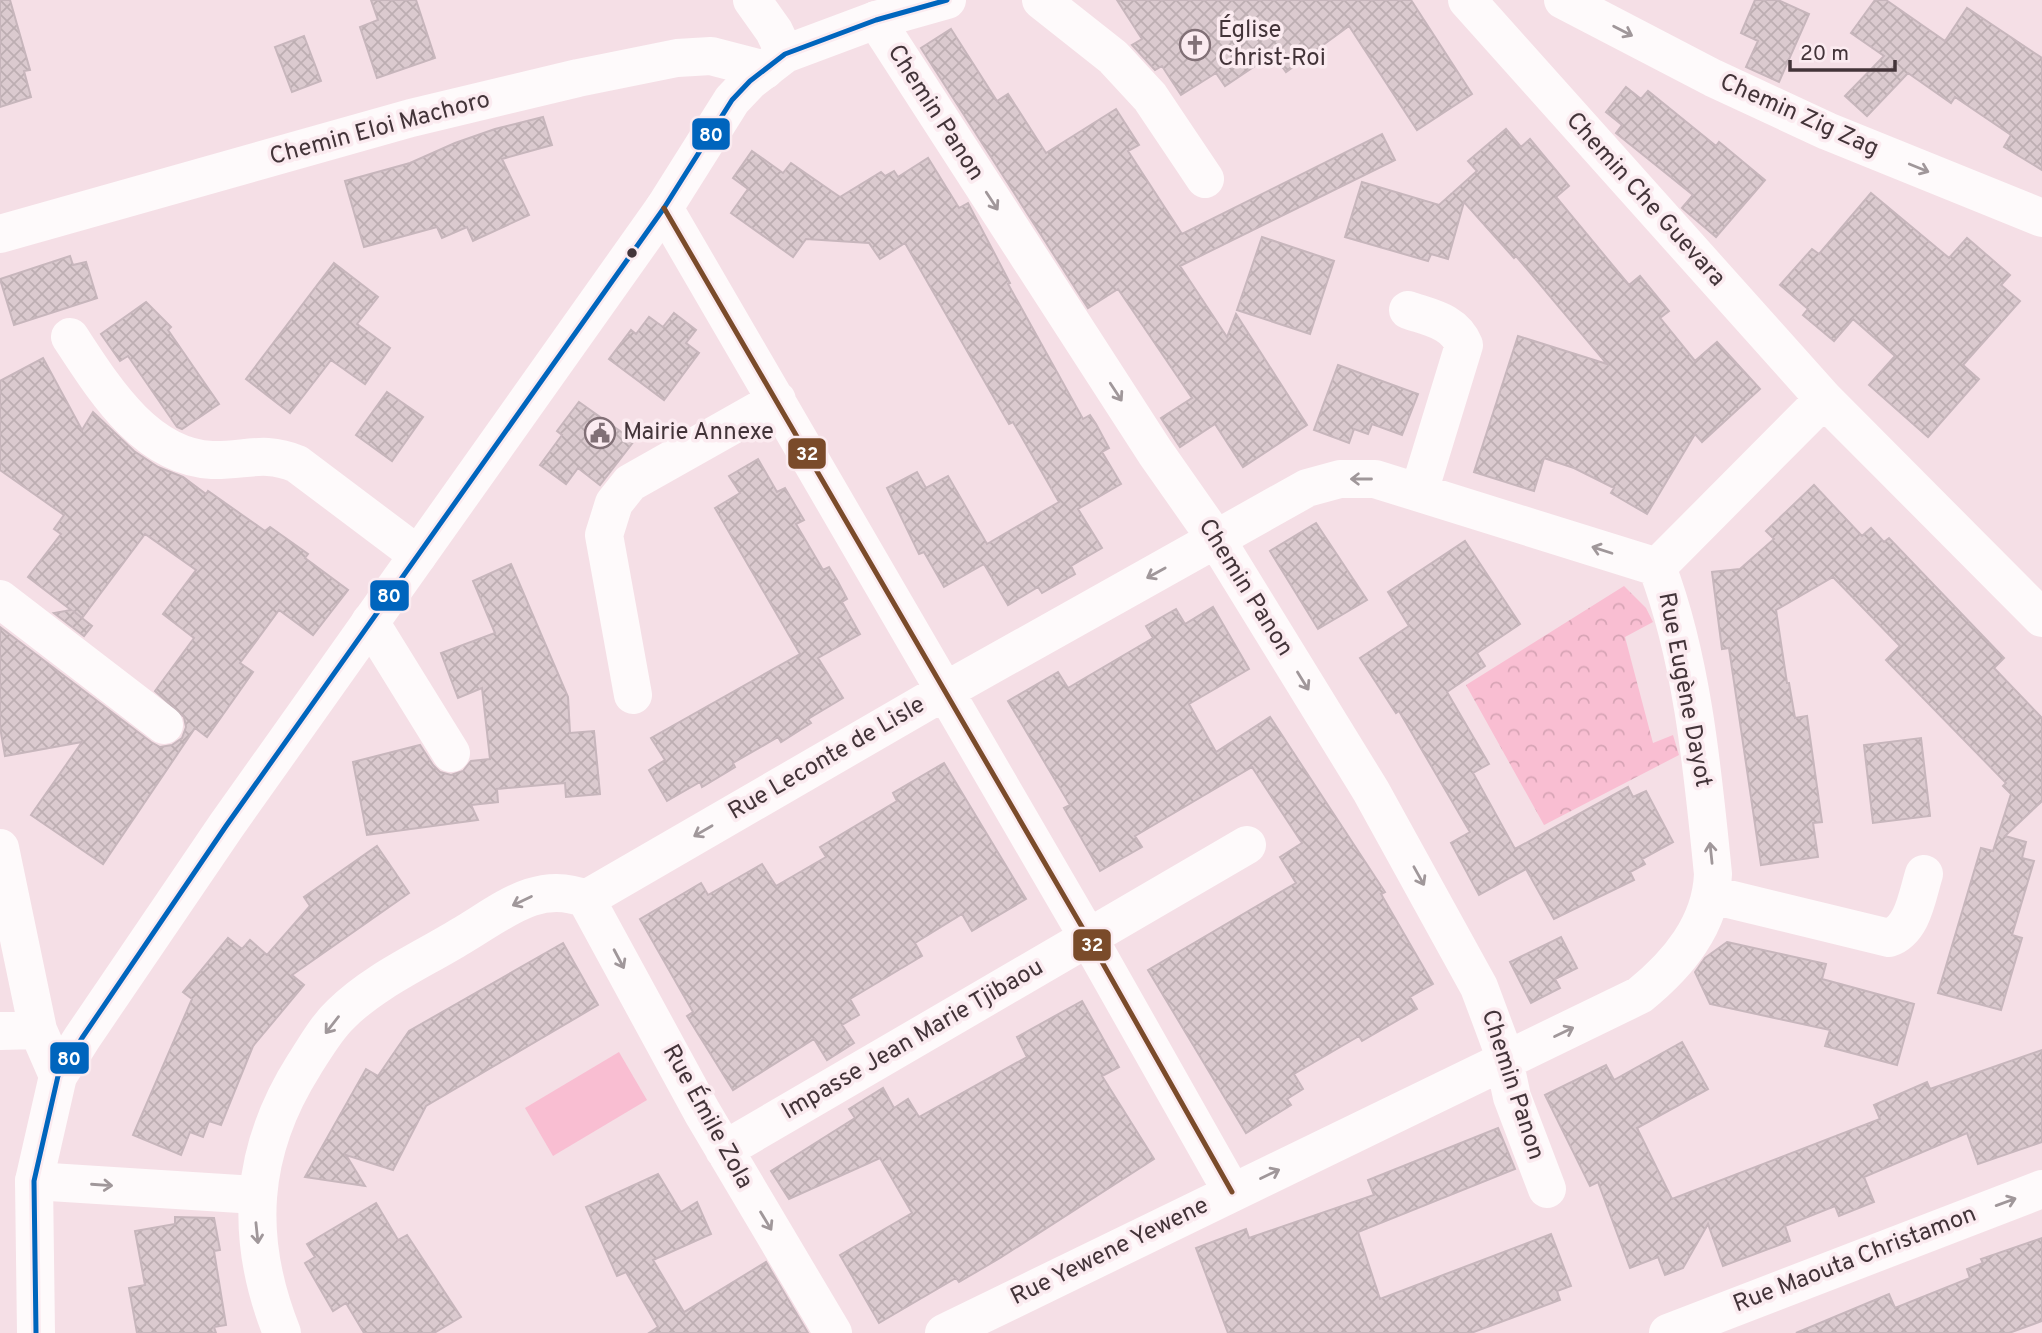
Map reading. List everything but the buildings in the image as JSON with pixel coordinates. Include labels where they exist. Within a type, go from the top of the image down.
[{"type":"street","points":[[752,0],[774,32],[775,62]]},
{"type":"street","points":[[36,1333],[34,1181],[58,1076],[226,827],[664,208],[732,100],[775,62],[876,20],[947,0]]},
{"type":"street","points":[[1041,0],[1113,57],[1150,97],[1205,179]]},
{"type":"street","name":"Chemin Che Guevara","points":[[1467,0],[1824,399],[2042,618]]},
{"type":"street","name":"Chemin Zig Zag","points":[[1563,0],[1713,78],[1827,131],[2042,218]]},
{"type":"street","name":"Chemin Panon","points":[[876,20],[1155,452],[1216,539],[1371,791],[1479,987],[1501,1046],[1502,1062],[1512,1097],[1548,1189]]},
{"type":"street","name":"Chemin Eloi Machoro","points":[[0,234],[411,118],[578,79],[677,58],[710,56],[775,62]]},
{"type":"street","points":[[664,208],[1089,939],[1232,1192]]},
{"type":"street","points":[[1408,310],[1451,325],[1459,332],[1464,345],[1419,492]]},
{"type":"street","points":[[70,337],[102,385],[163,446],[188,456],[214,460],[267,455],[298,464],[418,555]]},
{"type":"street","points":[[1657,567],[1824,399]]},
{"type":"street","points":[[633,695],[604,535],[614,503],[630,483],[777,400]]},
{"type":"street","name":"Rue Eugène Dayot","points":[[1216,539],[1307,488],[1340,479],[1376,479],[1657,567],[1670,599],[1692,709],[1707,818],[1712,895],[1686,949],[1665,975],[1640,995],[1502,1062]]},
{"type":"street","name":"Rue Leconte de Lisle","points":[[586,899],[945,691],[1216,539]]},
{"type":"street","points":[[0,599],[164,725]]},
{"type":"street","points":[[370,622],[451,753]]},
{"type":"street","name":"Impasse Jean Marie Tjibaou","points":[[724,1150],[1247,845]]},
{"type":"street","points":[[0,848],[38,1030],[58,1076]]},
{"type":"street","points":[[1712,895],[1889,938],[1899,935],[1906,927],[1924,874]]},
{"type":"street","points":[[282,1333],[262,1270],[256,1225],[256,1195],[269,1136],[286,1093],[318,1042],[341,1013],[368,992],[515,904],[553,890],[586,899]]},
{"type":"street","name":"Rue Émile Zola","points":[[586,899],[724,1150],[833,1333]]},
{"type":"street","points":[[0,1031],[38,1030]]},
{"type":"street","name":"Rue Yewene Yewene","points":[[944,1333],[1502,1062]]},
{"type":"street","points":[[34,1181],[256,1195]]},
{"type":"street","name":"Rue Maouta Christamon","points":[[1668,1333],[2042,1189]]},
{"type":"green space","points":[[1624,586],[1646,608],[1653,622],[1625,637],[1653,743],[1673,735],[1679,755],[1544,825],[1466,685]]},
{"type":"green space","points":[[619,1052],[647,1100],[553,1156],[525,1108]]},
{"type":"transit line","name":"80","points":[[36,1333],[34,1181],[58,1076],[226,826],[664,208],[732,100],[750,81],[785,54],[876,20],[947,0]]},
{"type":"transit line","name":"32","points":[[664,208],[1089,939],[1232,1192]]},
{"type":"place","name":"Église Christ-Roi","points":[[1195,45]]},
{"type":"place","name":"Mairie Annexe","points":[[600,433]]}]
